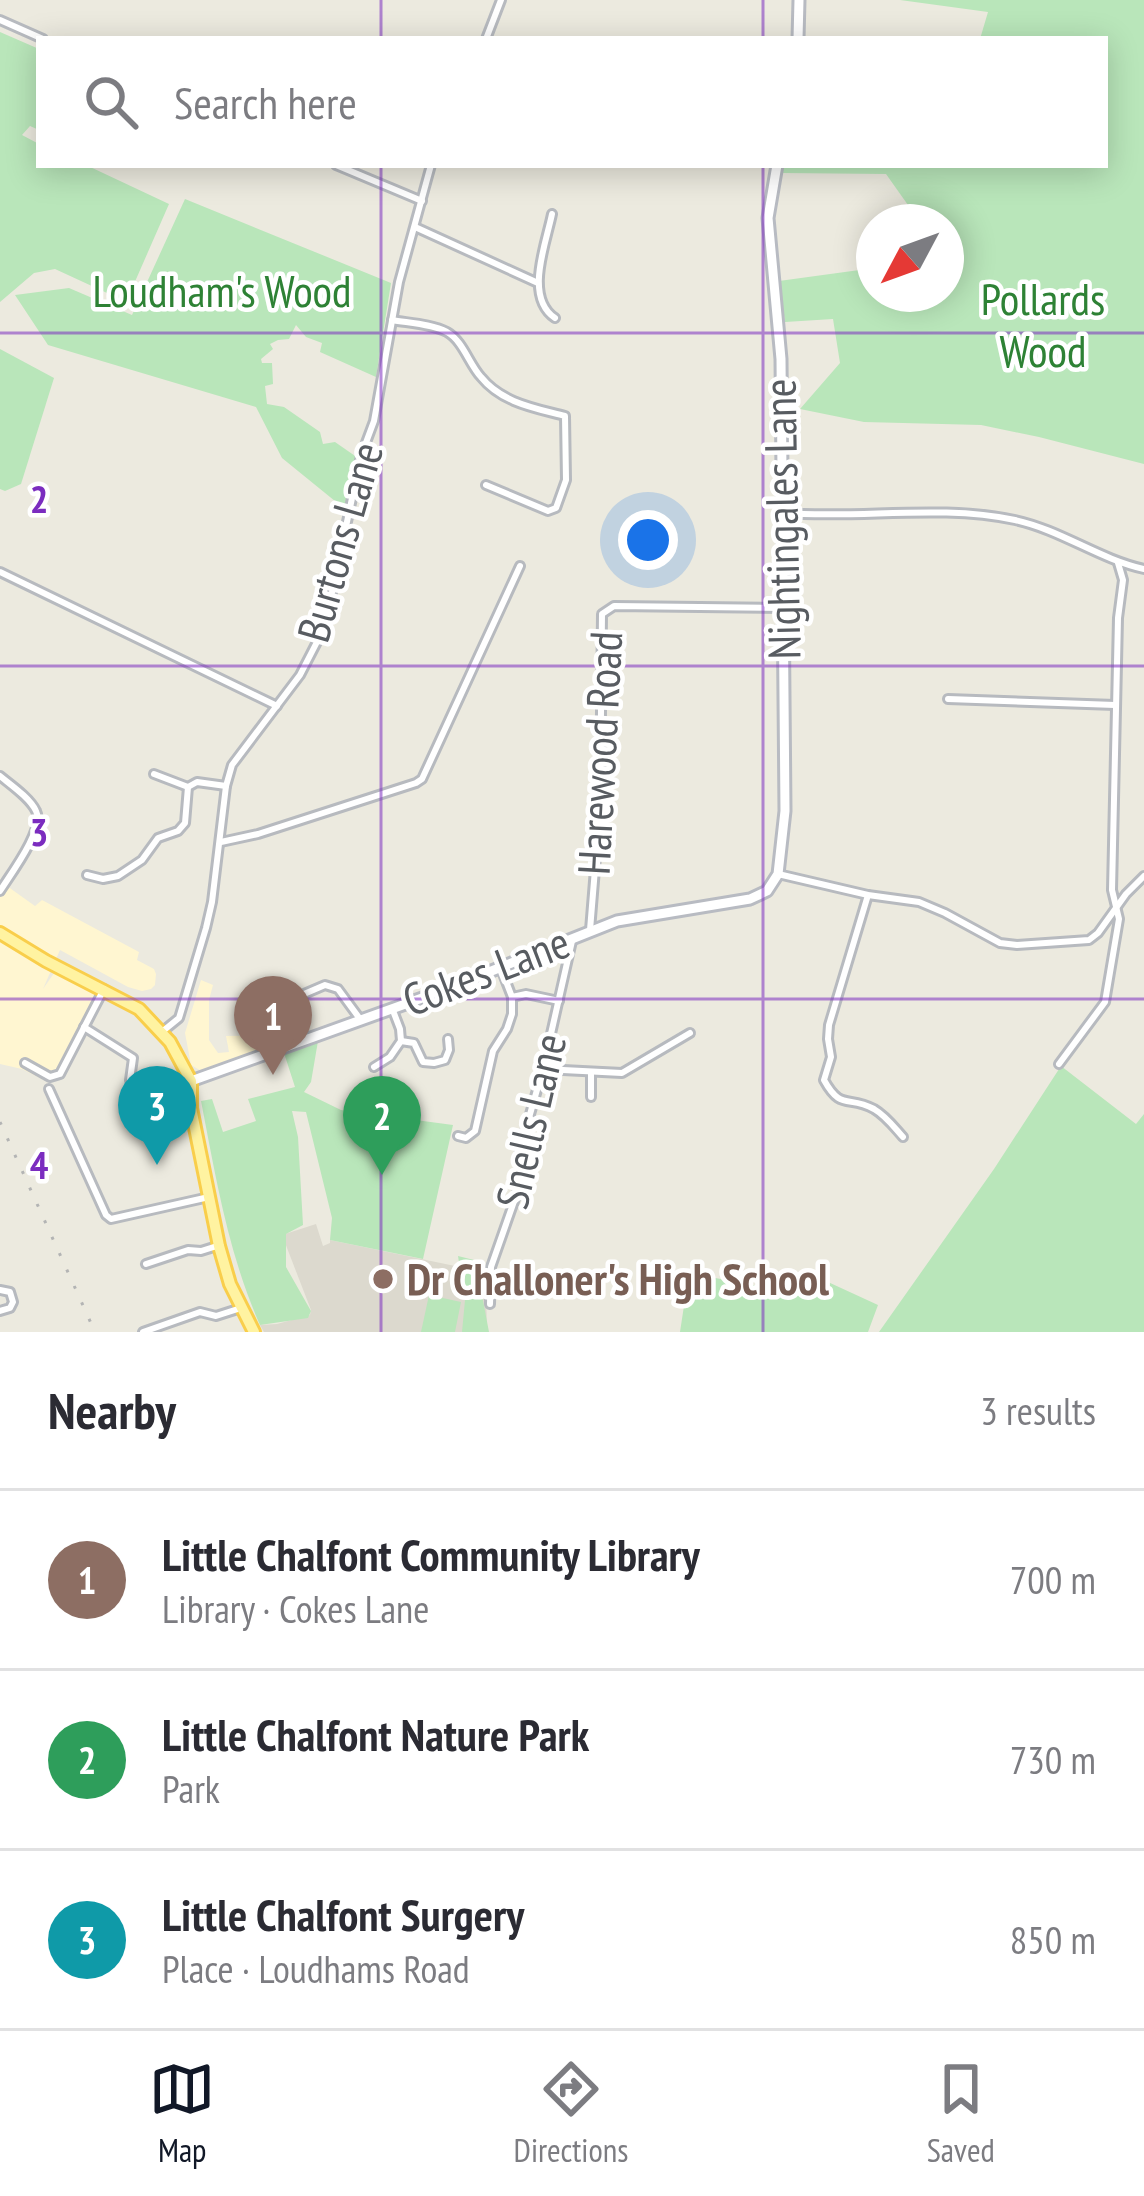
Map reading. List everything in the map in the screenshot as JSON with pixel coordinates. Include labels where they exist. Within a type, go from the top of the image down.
[{"type":"main road","points":[[797,36],[799,0]]},
{"type":"main road","name":"Nightingales Lane","points":[[777,168],[769,218],[781,359],[784,513],[784,811],[778,874]]},
{"type":"main road","name":"Cokes Lane","points":[[191,1081],[617,921],[750,899],[767,891],[778,874]]},
{"type":"main road","points":[[0,933],[139,1009],[163,1031],[191,1081],[190,1108],[219,1246],[254,1332]]},
{"type":"street","points":[[487,36],[501,0]]},
{"type":"street","points":[[0,20],[36,36]]},
{"type":"street","points":[[343,168],[422,201]]},
{"type":"street","name":"Burtons Lane","points":[[163,1031],[179,1018],[212,902],[232,765],[300,674],[328,611],[361,457],[374,421],[399,282],[430,168]]},
{"type":"street","points":[[552,214],[538,283],[547,312],[555,318]]},
{"type":"street","points":[[415,227],[538,283]]},
{"type":"street","points":[[392,320],[444,330],[482,379],[502,396],[568,413],[566,480],[556,508],[548,511],[486,485]]},
{"type":"street","points":[[784,513],[966,513],[1018,520],[1076,541],[1118,563],[1144,568]]},
{"type":"street","points":[[1059,1064],[1105,1002],[1119,919],[1112,890],[1118,619],[1123,580],[1118,563]]},
{"type":"street","points":[[220,843],[422,779],[520,566]]},
{"type":"street","points":[[0,572],[277,706]]},
{"type":"street","name":"Harewood Road","points":[[590,931],[600,808],[600,617],[614,606],[784,608]]},
{"type":"street","points":[[948,699],[1115,705]]},
{"type":"street","points":[[154,774],[188,787],[197,782],[226,786]]},
{"type":"street","points":[[0,776],[36,810],[38,822],[0,891]]},
{"type":"street","points":[[87,875],[118,876],[142,860],[158,838],[178,830],[185,823],[188,787]]},
{"type":"street","points":[[778,874],[868,896],[919,902],[1000,943],[1017,946],[1089,940],[1144,876]]},
{"type":"street","points":[[868,896],[829,1025],[831,1057],[824,1080],[834,1096],[882,1114],[903,1137]]},
{"type":"street","name":"Snells Lane","points":[[490,1304],[491,1268],[514,1207],[520,1149],[573,937]]},
{"type":"street","points":[[458,1136],[466,1138],[476,1130],[493,1051],[512,1014],[512,997],[500,967]]},
{"type":"street","points":[[296,998],[325,986],[338,988],[360,1019]]},
{"type":"street","points":[[25,1063],[50,1077],[60,1074],[104,989]]},
{"type":"street","points":[[512,997],[526,994],[559,1001]]},
{"type":"street","points":[[374,1067],[390,1057],[401,1041],[392,1008]]},
{"type":"street","points":[[83,1027],[133,1058],[134,1096]]},
{"type":"street","points":[[542,1069],[622,1072],[690,1033]]},
{"type":"street","points":[[401,1041],[414,1043],[423,1062],[434,1063],[445,1060],[448,1039]]},
{"type":"street","points":[[591,1072],[591,1097]]},
{"type":"street","points":[[49,1089],[111,1219],[209,1197]]},
{"type":"street","points":[[146,1264],[219,1246]]},
{"type":"street","points":[[0,1290],[13,1298],[10,1308],[0,1311]]},
{"type":"street","points":[[142,1332],[200,1312],[216,1316],[241,1308]]},
{"type":"shaded area","points":[[7,886],[35,906],[42,900],[139,952],[137,960],[156,974],[155,985],[142,991],[60,950],[43,989],[54,973],[102,994],[48,1082],[0,1064],[0,892]]},
{"type":"shaded area","points":[[201,980],[213,985],[209,1040],[218,1053],[229,1052],[226,1036],[274,1035],[277,1045],[205,1073],[191,1065],[185,1033]]},
{"type":"shaded area","name":"Dr Challoner's High School","points":[[316,1224],[323,1246],[330,1240],[455,1266],[454,1274],[486,1286],[487,1332],[264,1332],[260,1325],[310,1315],[282,1235]]},
{"type":"green space","name":"Pollards Wood","points":[[900,0],[1144,0],[1144,464],[981,425],[864,422],[800,409],[840,363],[833,319],[785,322],[779,281],[856,270],[856,312],[964,312],[964,204],[907,204],[886,174],[782,173],[783,168],[1108,168],[1108,36],[981,36],[988,12]]},
{"type":"green space","points":[[0,32],[36,48],[36,129],[30,126],[22,135],[36,142],[36,168],[92,168],[169,204],[130,293],[120,299],[55,269],[34,273],[0,302]]},
{"type":"green space","name":"Loudham's Wood","points":[[185,199],[391,283],[376,377],[320,352],[322,343],[306,337],[296,325],[289,339],[270,344],[273,349],[261,359],[272,363],[273,384],[265,386],[267,404],[284,407],[320,432],[323,444],[335,442],[358,458],[346,510],[282,458],[256,407],[48,345],[15,295],[69,288],[132,315]]},
{"type":"green space","points":[[0,349],[54,378],[21,484],[5,491],[0,489]]},
{"type":"green space","points":[[318,1041],[311,1082],[304,1092],[341,1110],[453,1125],[423,1259],[330,1240],[332,1218],[306,1112],[292,1111],[303,1225],[286,1234],[286,1267],[311,1311],[308,1318],[260,1325],[231,1243],[201,1101],[212,1099],[223,1132],[256,1121],[248,1099],[295,1087],[284,1053]]},
{"type":"green space","points":[[1061,1066],[1136,1124],[1144,1114],[1144,1332],[879,1332],[994,1169]]},
{"type":"green space","points":[[458,1256],[482,1262],[480,1285],[489,1332],[462,1332],[465,1300]]},
{"type":"green space","points":[[689,1273],[804,1295],[814,1294],[828,1282],[878,1305],[868,1332],[680,1332]]},
{"type":"green space","points":[[429,1295],[461,1302],[455,1332],[421,1332]]},
{"type":"railway","points":[[0,1122],[95,1332]]},
{"type":"place","name":"Little Chalfont Community Library","points":[[273,1075]]},
{"type":"place","name":"Little Chalfont Surgery","points":[[157,1165]]},
{"type":"place","name":"Little Chalfont Nature Park","points":[[382,1175]]},
{"type":"place","name":"Dr Challoner's High School","points":[[383,1279]]}]
